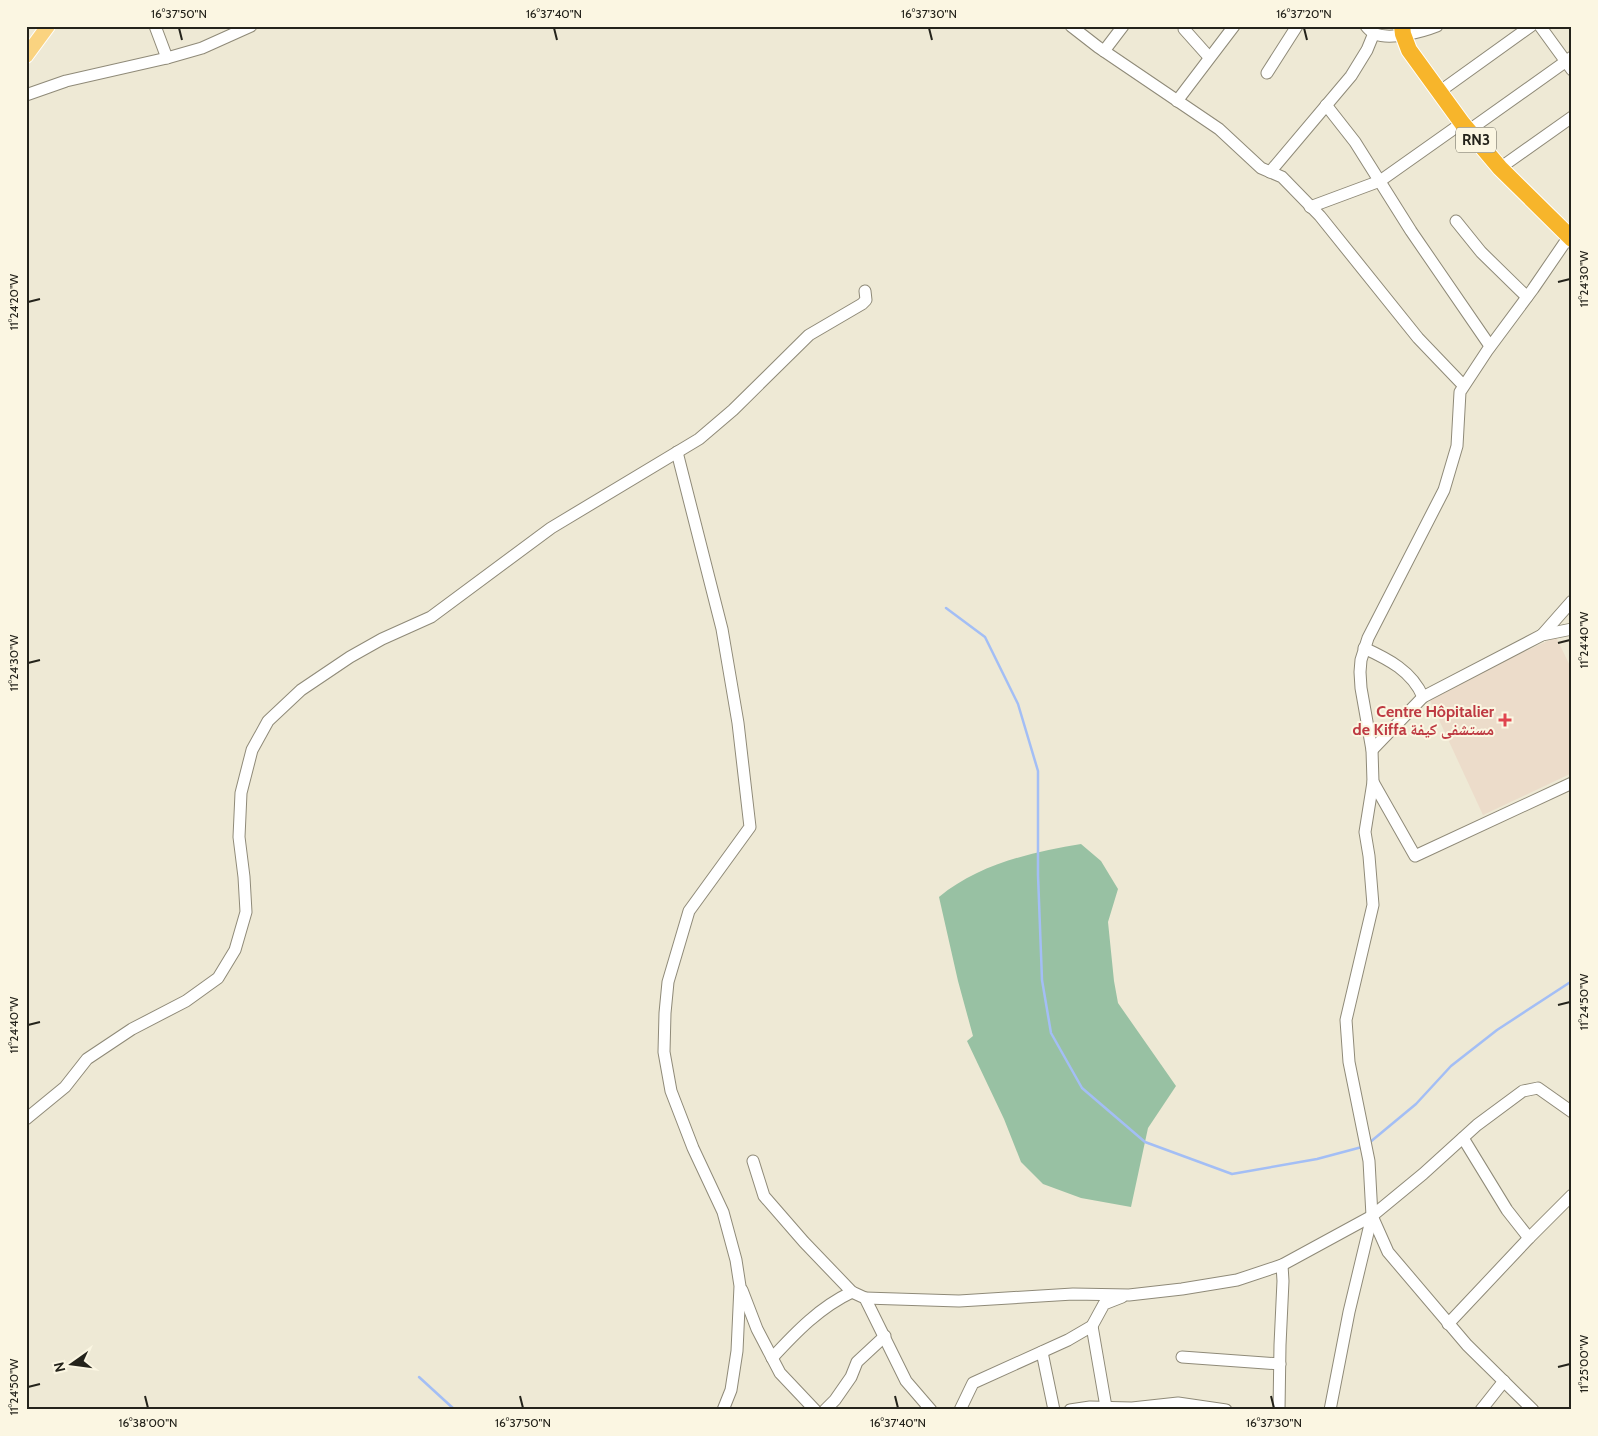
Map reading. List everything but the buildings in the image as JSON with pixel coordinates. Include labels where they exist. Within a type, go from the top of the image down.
[{"type":"highway","name":"RN3","points":[[1403,30],[1410,50],[1465,127],[1500,168],[1571,236]]},
{"type":"main road","points":[[26,56],[48,26]]},
{"type":"street","points":[[156,26],[167,58]]},
{"type":"street","points":[[26,95],[66,81],[202,48],[252,26]]},
{"type":"street","points":[[1071,26],[1104,51],[1219,129],[1261,168],[1282,177],[1320,216],[1418,338],[1464,386]]},
{"type":"street","points":[[1104,51],[1123,26]]},
{"type":"street","points":[[1177,101],[1234,26]]},
{"type":"street","points":[[1267,73],[1297,26]]},
{"type":"street","points":[[1270,172],[1351,76],[1367,50],[1370,30],[1425,31],[1438,26]]},
{"type":"street","points":[[1439,92],[1531,26]]},
{"type":"street","points":[[1310,206],[1380,181],[1570,63],[1540,26]]},
{"type":"street","points":[[1184,29],[1209,58]]},
{"type":"street","points":[[1326,105],[1355,142],[1411,232],[1490,346]]},
{"type":"street","points":[[1500,168],[1572,117]]},
{"type":"street","points":[[1456,221],[1481,252],[1527,297]]},
{"type":"street","points":[[1330,1410],[1349,1312],[1372,1216],[1369,1161],[1349,1062],[1346,1020],[1373,905],[1369,856],[1364,832],[1373,782],[1372,750],[1361,688],[1360,672],[1364,648],[1444,490],[1457,446],[1460,392],[1490,346],[1571,236]]},
{"type":"street","points":[[26,1119],[65,1087],[88,1059],[132,1030],[186,1001],[218,978],[236,950],[246,912],[244,877],[238,837],[241,792],[252,750],[268,721],[301,690],[342,662],[382,639],[431,617],[552,528],[699,439],[733,410],[808,335],[862,304],[866,300],[865,291]]},
{"type":"street","points":[[677,452],[722,629],[738,723],[750,827],[689,911],[668,982],[664,1052],[671,1091],[693,1148],[723,1212],[736,1260],[740,1286],[737,1351],[731,1390],[723,1410]]},
{"type":"street","points":[[1542,635],[1572,601]]},
{"type":"street","points":[[1372,750],[1423,697],[1542,635],[1572,629]]},
{"type":"street","points":[[1364,648],[1391,661],[1403,670],[1413,680],[1423,697]]},
{"type":"street","points":[[1373,782],[1415,856],[1572,783]]},
{"type":"street","points":[[753,1161],[764,1196],[804,1242],[852,1292],[865,1298],[959,1301],[1073,1294],[1129,1295],[1237,1280],[1282,1265],[1372,1216],[1423,1174],[1477,1125],[1523,1091],[1538,1088],[1572,1112]]},
{"type":"street","points":[[1463,1138],[1507,1210],[1529,1238]]},
{"type":"street","points":[[1448,1324],[1572,1195]]},
{"type":"street","points":[[1372,1216],[1388,1252],[1467,1345],[1533,1410]]},
{"type":"street","points":[[1279,1410],[1282,1265]]},
{"type":"street","points":[[740,1286],[757,1329],[780,1373],[815,1410]]},
{"type":"street","points":[[772,1358],[804,1325],[836,1299],[852,1292]]},
{"type":"street","points":[[960,1410],[973,1383],[1068,1340],[1092,1326],[1104,1304],[1129,1295]]},
{"type":"street","points":[[865,1298],[906,1381],[931,1410]]},
{"type":"street","points":[[1092,1326],[1106,1408]]},
{"type":"street","points":[[825,1410],[835,1400],[851,1377],[857,1362],[885,1336]]},
{"type":"street","points":[[1042,1352],[1054,1410]]},
{"type":"street","points":[[1182,1357],[1280,1364]]},
{"type":"street","points":[[1482,1410],[1504,1381]]},
{"type":"street","points":[[1070,1410],[1178,1404],[1226,1410]]},
{"type":"shaded area","name":"Centre Hôpitalier de Kiffa مستشفى كيفة","points":[[1556,637],[1572,670],[1572,773],[1483,815],[1428,696]]},
{"type":"green space","points":[[1081,844],[1101,861],[1118,889],[1108,922],[1118,1003],[1176,1086],[1148,1128],[1131,1207],[1081,1198],[1043,1184],[1021,1162],[1004,1119],[967,1041],[973,1036],[958,981],[939,897],[971,876],[1007,861]]},
{"type":"waterway","points":[[946,608],[985,637],[1018,704],[1038,771],[1038,875],[1042,980],[1051,1033],[1082,1088],[1145,1142],[1232,1174],[1317,1159],[1362,1147]]},
{"type":"waterway","points":[[1369,1143],[1416,1104],[1451,1066],[1497,1030],[1572,981]]},
{"type":"waterway","points":[[419,1377],[455,1410]]},
{"type":"place","name":"Centre Hôpitalier de Kiffa مستشفى كيفة","points":[[1505,720]]}]
